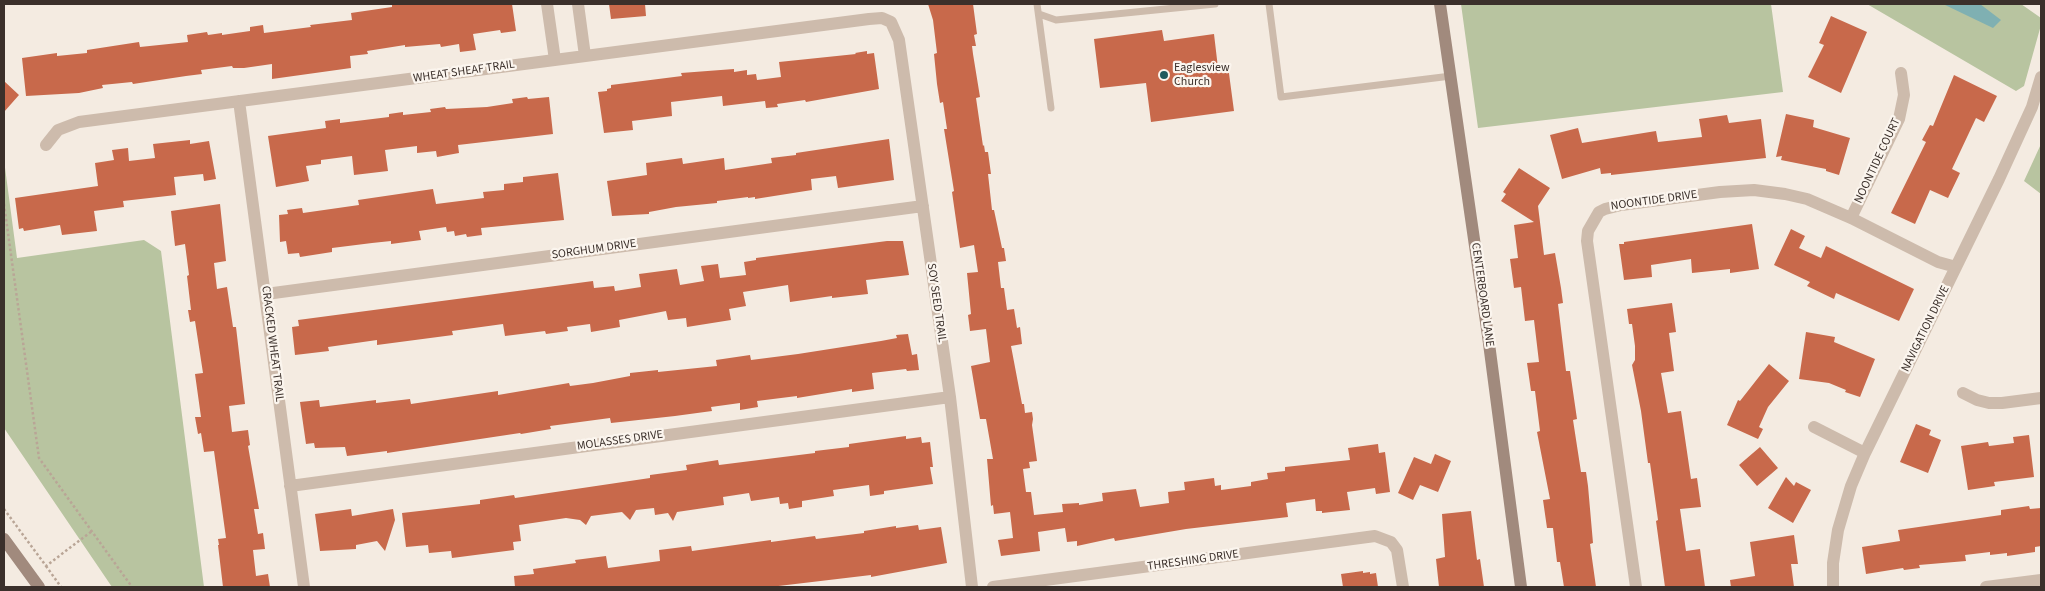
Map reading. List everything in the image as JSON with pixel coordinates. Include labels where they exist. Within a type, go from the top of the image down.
[{"type":"street","points":[[547,4],[555,60]]},
{"type":"street","points":[[578,4],[585,56]]},
{"type":"street","name":"CENTERBOARD LANE","points":[[1440,4],[1488,336],[1521,587]]},
{"type":"street","name":"WHEAT SHEAF TRAIL","points":[[46,145],[58,130],[79,122],[869,19],[882,18],[891,22]]},
{"type":"street","name":"SOY SEED TRAIL","points":[[891,22],[899,40],[923,206],[950,397],[972,587]]},
{"type":"street","name":"NOONTIDE COURT","points":[[1851,218],[1902,108],[1904,96],[1901,73]]},
{"type":"street","name":"NAVIGATION DRIVE","points":[[1833,587],[1838,530],[1851,486],[1865,453],[2032,107],[2041,77]]},
{"type":"street","name":"CRACKED WHEAT TRAIL","points":[[239,101],[304,587]]},
{"type":"street","name":"NOONTIDE DRIVE","points":[[1636,587],[1587,241],[1588,231],[1598,212],[1621,205],[1720,192],[1754,190],[1785,194],[1807,199],[1851,218],[1938,262],[1956,267]]},
{"type":"street","name":"SORGHUM DRIVE","points":[[266,294],[923,206]]},
{"type":"street","points":[[1963,393],[1977,400],[2002,403],[2041,398]]},
{"type":"street","name":"MOLASSES DRIVE","points":[[290,486],[950,397]]},
{"type":"street","points":[[1814,427],[1865,453]]},
{"type":"street","name":"THRESHING DRIVE","points":[[993,587],[1375,536],[1385,538],[1397,550],[1403,587]]},
{"type":"street","points":[[4,539],[39,587]]},
{"type":"street","points":[[1986,587],[2041,580]]},
{"type":"lane","points":[[1037,4],[1051,108]]},
{"type":"lane","points":[[1039,14],[1056,20],[1215,4]]},
{"type":"lane","points":[[1263,4],[1269,7],[1281,97],[1451,76]]},
{"type":"path","points":[[4,204],[38,458],[132,587]]},
{"type":"path","points":[[4,509],[61,587]]},
{"type":"path","points":[[46,566],[92,531]]},
{"type":"green space","points":[[1461,4],[1771,4],[1783,92],[1478,128]]},
{"type":"green space","points":[[1867,4],[2021,4],[2041,18],[2041,25],[2024,86],[2016,91]]},
{"type":"green space","points":[[2041,144],[2041,194],[2024,181]]},
{"type":"green space","points":[[4,160],[17,258],[144,240],[161,251],[204,587],[112,587],[4,428]]},
{"type":"water","points":[[1943,4],[1980,4],[2001,20],[1993,28]]},
{"type":"building","points":[[392,4],[512,4],[516,31],[501,33],[500,30],[473,34],[476,50],[460,52],[459,44],[441,47],[440,44],[405,47],[405,45],[367,51],[368,54],[350,56],[351,68],[272,79],[272,64],[244,68],[233,68],[232,66],[201,70],[202,74],[133,84],[132,82],[102,85],[103,88],[79,93],[26,96],[22,58],[57,53],[57,56],[87,53],[87,50],[139,42],[140,47],[188,42],[187,35],[207,32],[208,35],[222,33],[222,35],[250,31],[250,27],[263,25],[264,33],[311,27],[310,25],[352,20],[351,13],[392,7]]},
{"type":"building","points":[[609,4],[645,4],[646,16],[611,19]]},
{"type":"building","points":[[928,4],[973,4],[977,34],[974,35],[976,46],[972,46],[980,97],[976,98],[983,146],[985,152],[988,152],[991,174],[988,174],[992,210],[994,210],[1006,261],[998,262],[1001,288],[1004,288],[1007,310],[1014,309],[1017,328],[1020,327],[1022,344],[1011,346],[1022,404],[1024,404],[1025,413],[1032,412],[1033,419],[1032,425],[1037,461],[1029,462],[1030,468],[1023,469],[1026,492],[1031,492],[1034,515],[1063,512],[1062,504],[1079,503],[1079,505],[1103,501],[1102,493],[1136,489],[1140,507],[1169,503],[1168,492],[1185,490],[1184,482],[1214,478],[1215,486],[1221,485],[1221,490],[1251,486],[1251,482],[1268,479],[1267,473],[1285,471],[1285,467],[1350,460],[1348,448],[1378,444],[1379,453],[1385,452],[1390,492],[1376,494],[1375,488],[1347,492],[1350,510],[1322,513],[1322,511],[1316,511],[1315,499],[1286,503],[1288,517],[1186,529],[1115,541],[1114,538],[1077,546],[1077,541],[1067,542],[1065,528],[1038,532],[1040,551],[1001,556],[998,540],[1013,538],[1010,512],[994,514],[993,505],[991,506],[987,459],[993,459],[986,419],[980,419],[971,366],[990,362],[986,329],[970,331],[968,315],[971,314],[967,273],[978,272],[974,245],[960,248],[952,192],[954,191],[944,129],[947,129],[943,102],[940,103],[937,84],[934,54],[937,53],[933,20]]},
{"type":"building","points":[[1831,16],[1867,32],[1841,93],[1808,77],[1824,45],[1819,43]]},
{"type":"building","name":"Eaglesview Church","points":[[1162,30],[1164,41],[1214,34],[1218,68],[1228,66],[1234,111],[1151,122],[1146,83],[1100,88],[1094,39]]},
{"type":"building","points":[[867,51],[867,54],[874,53],[879,89],[806,102],[805,100],[777,104],[778,107],[766,108],[765,101],[723,106],[722,96],[671,102],[672,116],[632,121],[633,130],[604,133],[598,92],[607,91],[607,89],[611,88],[611,85],[682,76],[681,73],[734,69],[734,72],[747,70],[747,75],[756,74],[757,80],[781,77],[779,62],[856,54]]},
{"type":"building","points":[[1954,75],[1997,96],[1984,122],[1976,118],[1952,169],[1960,173],[1948,198],[1930,190],[1915,224],[1891,213],[1926,142],[1922,140],[1930,125],[1933,126]]},
{"type":"building","points":[[4,81],[19,95],[4,112]]},
{"type":"building","points":[[527,97],[528,99],[549,97],[553,134],[458,145],[459,153],[437,157],[436,151],[417,153],[417,146],[385,150],[388,171],[354,175],[352,156],[321,160],[321,164],[306,166],[309,181],[276,187],[268,136],[326,128],[325,121],[340,119],[340,123],[389,117],[389,114],[403,112],[403,115],[431,112],[430,109],[445,107],[446,109],[487,107],[513,103],[512,99]]},
{"type":"building","points":[[1786,114],[1814,120],[1813,127],[1850,138],[1839,175],[1826,171],[1826,169],[1781,160],[1782,156],[1776,157]]},
{"type":"building","points":[[1727,115],[1729,123],[1761,119],[1766,158],[1611,175],[1611,173],[1601,174],[1600,168],[1562,179],[1550,135],[1578,128],[1582,143],[1656,131],[1658,142],[1702,137],[1699,119]]},
{"type":"building","points":[[889,139],[894,180],[838,188],[836,176],[811,179],[812,190],[755,199],[755,197],[748,197],[717,201],[717,203],[676,207],[649,212],[649,214],[612,216],[607,181],[647,175],[646,163],[682,158],[683,164],[724,158],[725,170],[772,163],[771,158],[796,155],[796,153]]},
{"type":"building","points":[[190,140],[190,144],[209,141],[216,179],[204,181],[203,174],[174,177],[176,195],[123,201],[124,207],[94,211],[97,231],[62,235],[60,225],[24,231],[23,228],[19,229],[15,198],[98,186],[95,163],[114,160],[112,150],[128,148],[129,161],[155,158],[153,144]]},
{"type":"building","points":[[1519,168],[1550,188],[1538,206],[1544,255],[1555,253],[1561,288],[1563,303],[1558,304],[1566,371],[1570,371],[1577,419],[1573,420],[1581,472],[1586,472],[1588,486],[1593,543],[1590,544],[1596,587],[1564,587],[1560,562],[1557,562],[1553,528],[1547,528],[1543,500],[1550,499],[1537,432],[1540,431],[1535,391],[1531,391],[1527,363],[1539,362],[1534,320],[1525,321],[1521,287],[1514,288],[1510,259],[1518,258],[1514,225],[1534,222],[1501,201],[1506,194],[1503,192]]},
{"type":"building","points":[[558,173],[564,220],[481,228],[482,235],[467,237],[466,234],[455,236],[454,231],[447,232],[446,227],[419,231],[421,240],[391,244],[391,241],[332,248],[332,252],[300,257],[299,253],[288,254],[286,241],[280,242],[279,215],[288,214],[287,210],[302,208],[303,213],[359,205],[358,200],[433,189],[436,204],[484,198],[483,192],[504,190],[504,184],[523,182],[523,177]]},
{"type":"building","points":[[220,204],[226,261],[214,263],[217,289],[227,287],[233,327],[236,327],[245,404],[229,406],[232,432],[248,430],[250,445],[248,446],[259,509],[254,509],[258,534],[263,533],[265,549],[253,550],[256,576],[268,574],[270,587],[223,587],[218,539],[226,538],[214,451],[204,452],[201,433],[198,434],[195,417],[201,417],[195,374],[203,373],[195,321],[190,322],[188,310],[191,310],[185,244],[175,246],[171,211]]},
{"type":"building","points":[[1752,224],[1759,269],[1730,273],[1730,269],[1692,273],[1691,259],[1651,265],[1652,277],[1624,280],[1619,244]]},
{"type":"building","points":[[1791,229],[1805,236],[1799,248],[1821,258],[1826,246],[1914,289],[1899,321],[1836,293],[1834,299],[1807,286],[1810,282],[1774,265]]},
{"type":"building","points":[[887,241],[903,241],[909,275],[866,280],[868,294],[832,298],[832,296],[790,302],[788,285],[743,292],[746,306],[729,309],[731,320],[687,327],[686,318],[668,320],[666,311],[619,320],[620,327],[591,332],[590,324],[567,327],[568,331],[546,334],[545,331],[505,336],[503,324],[452,331],[453,335],[377,345],[377,340],[328,347],[329,351],[295,355],[292,327],[299,326],[298,320],[593,281],[594,288],[614,286],[615,291],[641,287],[639,274],[677,269],[680,285],[704,281],[701,266],[718,264],[720,278],[746,275],[744,262],[756,260],[756,258]]},
{"type":"building","points":[[1672,303],[1676,332],[1669,333],[1674,371],[1661,373],[1668,413],[1681,411],[1691,479],[1697,478],[1701,507],[1680,509],[1686,551],[1700,549],[1705,587],[1665,587],[1650,463],[1648,463],[1632,365],[1635,360],[1635,346],[1632,324],[1629,324],[1627,309]]},
{"type":"building","points":[[1806,332],[1835,337],[1834,342],[1875,359],[1860,397],[1845,392],[1846,390],[1829,383],[1799,379]]},
{"type":"building","points":[[908,334],[912,355],[917,354],[919,370],[907,371],[906,369],[872,373],[874,389],[852,392],[852,389],[797,398],[797,396],[757,401],[758,407],[740,410],[740,403],[711,407],[712,411],[675,416],[611,423],[610,418],[550,426],[551,429],[521,434],[387,453],[387,451],[347,456],[345,447],[315,448],[314,443],[306,444],[300,402],[319,400],[320,407],[376,400],[376,403],[410,399],[411,404],[498,391],[498,395],[569,383],[570,386],[593,383],[630,376],[630,373],[717,366],[716,360],[750,355],[751,360],[798,354],[881,341],[897,338],[896,335]]},
{"type":"building","points":[[1769,364],[1789,381],[1768,407],[1759,427],[1763,429],[1758,439],[1727,425],[1738,400],[1740,401]]},
{"type":"building","points":[[1916,424],[1931,430],[1929,435],[1941,440],[1928,473],[1900,462]]},
{"type":"building","points":[[2029,435],[2034,477],[1994,482],[1995,486],[1968,490],[1961,446],[1988,442],[1989,446],[2014,443],[2013,437]]},
{"type":"building","points":[[906,436],[906,439],[921,437],[922,443],[930,442],[933,467],[930,467],[933,484],[884,491],[884,494],[870,496],[869,485],[833,490],[834,496],[802,501],[802,507],[789,509],[788,503],[780,504],[779,497],[751,501],[749,493],[723,497],[724,505],[677,512],[673,521],[668,513],[655,515],[654,508],[636,510],[630,520],[622,512],[591,516],[586,525],[580,520],[566,518],[519,525],[521,541],[513,542],[514,550],[452,558],[451,551],[429,553],[428,545],[406,547],[402,513],[480,504],[480,500],[514,495],[515,498],[650,478],[650,475],[687,470],[686,465],[718,460],[719,465],[815,453],[815,451],[849,447],[849,444]]},
{"type":"building","points":[[1760,447],[1778,468],[1757,486],[1739,465]]},
{"type":"building","points":[[1435,454],[1451,461],[1438,492],[1420,485],[1413,500],[1398,493],[1414,457],[1431,464]]},
{"type":"building","points":[[1786,477],[1794,486],[1796,482],[1811,490],[1793,523],[1768,508]]},
{"type":"building","points":[[2029,506],[2030,509],[2041,508],[2041,546],[2035,547],[2035,552],[2007,556],[2007,553],[1990,555],[1990,552],[1965,555],[1966,561],[1919,565],[1920,568],[1904,570],[1903,568],[1866,574],[1862,547],[1900,541],[1898,530],[2001,515],[2001,510]]},
{"type":"building","points":[[351,509],[352,516],[393,509],[395,520],[385,551],[377,541],[356,545],[356,549],[320,551],[315,514]]},
{"type":"building","points":[[1471,511],[1477,560],[1480,559],[1484,587],[1439,587],[1436,559],[1445,557],[1442,514]]},
{"type":"building","points":[[918,525],[919,530],[941,527],[947,563],[871,577],[871,575],[770,587],[515,587],[514,576],[534,574],[533,569],[576,563],[575,560],[606,556],[608,568],[660,561],[659,550],[691,546],[692,551],[771,540],[771,542],[815,536],[816,539],[864,533],[864,531],[896,526],[896,528]]},
{"type":"building","points":[[1794,535],[1798,564],[1791,564],[1794,587],[1731,587],[1730,580],[1755,576],[1750,542]]},
{"type":"building","points":[[1363,571],[1363,573],[1376,573],[1378,587],[1343,587],[1341,574]]},
{"type":"place","name":"Eaglesview Church","points":[[1164,75]]}]
